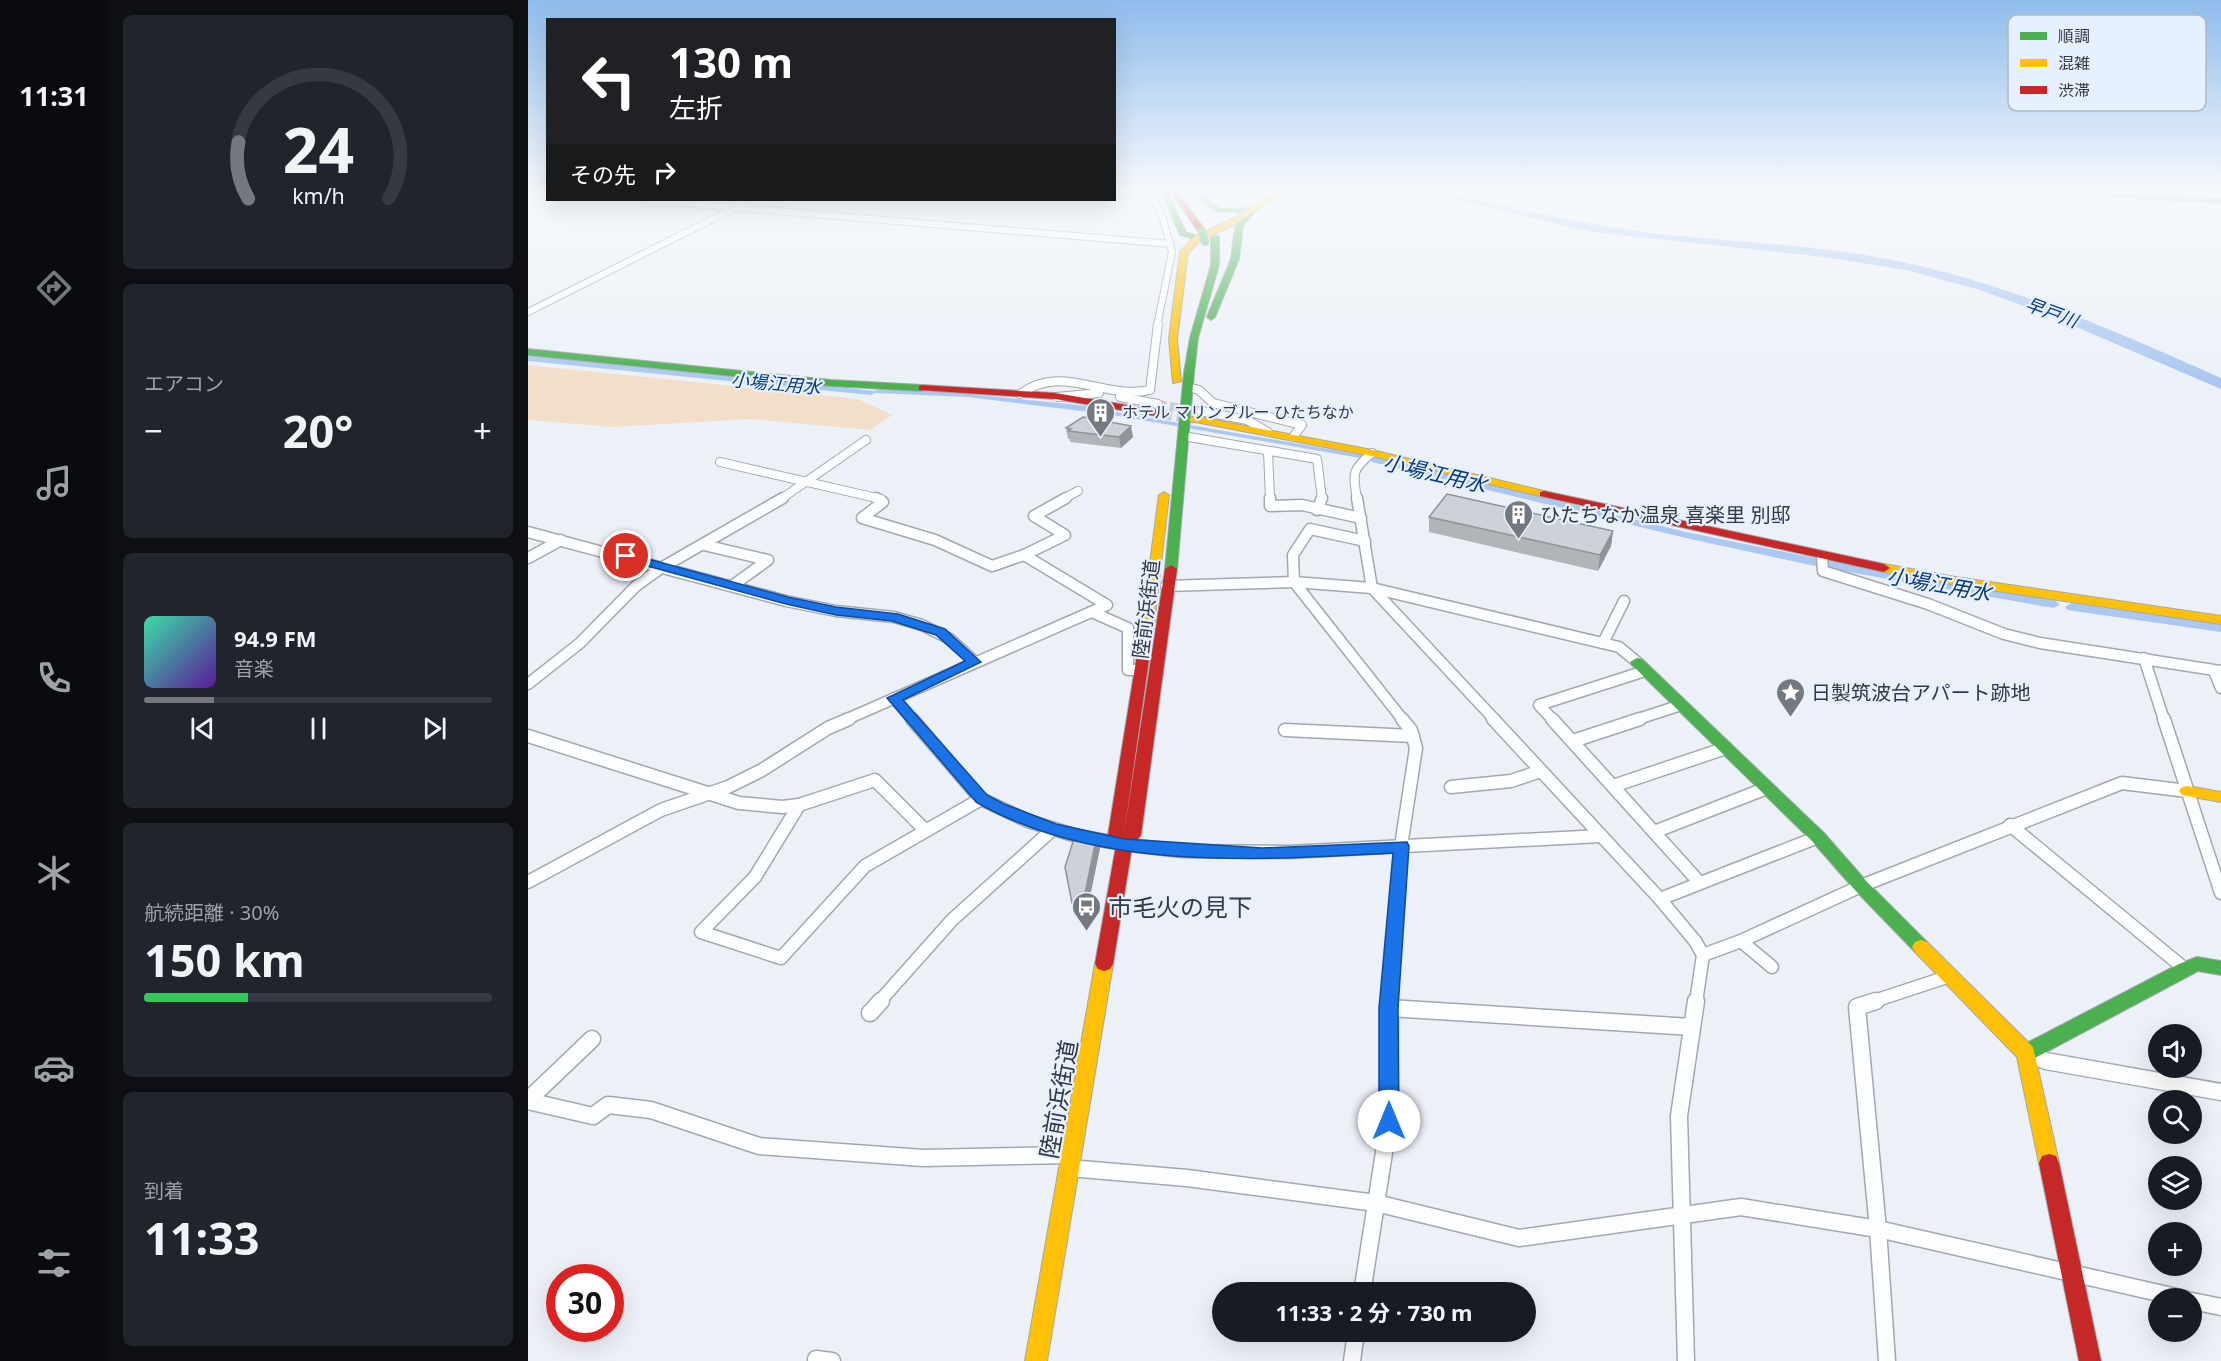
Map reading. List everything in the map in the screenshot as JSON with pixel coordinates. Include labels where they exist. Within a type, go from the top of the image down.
[{"type":"main road","points":[[1174,253],[1173,339],[1184,380]]},
{"type":"main road","points":[[1184,380],[1181,340],[1205,259],[1204,253]]},
{"type":"main road","points":[[1184,380],[1231,272],[1234,253]]},
{"type":"main road","points":[[528,352],[831,383],[1020,394],[1160,409]]},
{"type":"main road","name":"陸前浜街道","points":[[1036,1361],[1124,845],[1133,835],[1169,586],[1183,436],[1184,380]]},
{"type":"main road","name":"陸前浜街道","points":[[1124,845],[1116,835],[1184,380]]},
{"type":"main road","points":[[1198,415],[1821,556],[1955,581],[2221,620]]},
{"type":"main road","points":[[1641,667],[1818,837],[1862,886],[2026,1053],[2090,1361]]},
{"type":"main road","points":[[2187,791],[2221,797]]},
{"type":"main road","points":[[2026,1053],[2184,969],[2197,964],[2221,968]]},
{"type":"street","points":[[528,312],[645,253]]},
{"type":"street","points":[[1020,394],[1034,382],[1052,379],[1107,390],[1140,392],[1150,390],[1159,312],[1173,253]]},
{"type":"street","points":[[1184,380],[1213,403],[1302,425],[1293,436]]},
{"type":"street","points":[[1183,436],[1317,459],[1322,501],[1317,510]]},
{"type":"street","points":[[528,684],[580,644],[636,585],[661,568],[766,510],[866,440]]},
{"type":"street","points":[[1268,451],[1270,506],[1302,505],[1361,518]]},
{"type":"street","points":[[1372,453],[1353,474],[1372,588],[1660,899],[1695,940],[1703,955],[1679,1116],[1686,1361]]},
{"type":"street","points":[[720,462],[881,499],[883,502],[862,518],[935,540],[992,566],[1024,555],[1065,535],[1034,516],[1078,491]]},
{"type":"street","points":[[1364,1282],[1389,1121],[1389,1008],[1401,846],[1416,748],[1413,736],[1294,582],[1293,555],[1310,529],[1365,541]]},
{"type":"street","points":[[528,532],[661,568],[836,611],[894,617],[922,625],[950,639],[975,662]]},
{"type":"street","points":[[528,558],[561,540]]},
{"type":"street","points":[[704,544],[768,560],[732,586]]},
{"type":"street","points":[[528,882],[661,810],[710,794],[762,770],[828,728],[975,662],[1094,613],[1107,605],[1024,555]]},
{"type":"street","points":[[1821,556],[1823,571],[1928,604],[2004,634],[2040,643],[2218,671],[2221,687]]},
{"type":"street","points":[[1153,586],[1294,582],[1372,588],[1619,647],[1641,667],[1539,705],[1701,883]]},
{"type":"street","points":[[1603,643],[1624,601]]},
{"type":"street","points":[[1094,613],[1128,628],[1128,669],[1142,670]]},
{"type":"street","points":[[2144,658],[2187,791],[2218,874],[2221,893]]},
{"type":"street","points":[[894,698],[981,799],[1053,829],[1124,845],[1262,854],[1601,836]]},
{"type":"street","points":[[1573,741],[1681,705]]},
{"type":"street","points":[[1285,730],[1413,736]]},
{"type":"street","points":[[528,736],[739,802],[782,807],[799,805],[875,780],[925,830]]},
{"type":"street","points":[[1613,786],[1726,748]]},
{"type":"street","points":[[1451,787],[1511,781],[1541,771]]},
{"type":"street","points":[[1703,955],[2010,825],[2122,783],[2187,791]]},
{"type":"street","points":[[1654,832],[1767,788]]},
{"type":"street","points":[[799,805],[755,877],[701,932],[781,958],[865,866],[981,799]]},
{"type":"street","points":[[2010,825],[2184,969]]},
{"type":"street","points":[[870,1013],[952,920],[1053,829]]},
{"type":"street","points":[[1660,899],[1818,837]]},
{"type":"street","points":[[1740,941],[1772,968]]},
{"type":"street","points":[[1887,1361],[1878,1229],[1857,1007],[1950,976]]},
{"type":"street","points":[[1389,1008],[1692,1027]]},
{"type":"street","points":[[528,1100],[592,1039]]},
{"type":"street","points":[[2026,1053],[2046,1060],[2221,1092]]},
{"type":"street","points":[[528,1100],[593,1116],[608,1105],[651,1110],[759,1146],[923,1158],[1070,1162],[1376,1203],[1519,1238],[1680,1214],[1741,1208],[1878,1229],[2148,1291]]},
{"type":"street","points":[[2202,1302],[2221,1307]]},
{"type":"street","points":[[1352,1361],[1355,1342]]},
{"type":"shaded area","points":[[528,365],[858,399],[892,415],[870,430],[750,419],[613,427],[528,420]]},
{"type":"water","points":[[1081,406],[1363,455],[1396,463],[1393,466],[1360,458],[1078,409]]},
{"type":"building","points":[[1083,417],[1131,426],[1119,437],[1068,431],[1071,429],[1066,428]]},
{"type":"building","points":[[1447,494],[1613,531],[1600,555],[1429,517]]},
{"type":"building","points":[[1076,832],[1097,835],[1083,903],[1072,903],[1065,867]]},
{"type":"waterway","name":"早戸川","points":[[1819,253],[1906,266],[1982,286],[2120,339],[2221,384]]},
{"type":"waterway","name":"小場江用水","points":[[528,358],[675,373]]},
{"type":"waterway","name":"小場江用水","points":[[682,374],[871,392]]},
{"type":"waterway","name":"小場江用水","points":[[879,392],[964,395]]},
{"type":"waterway","name":"小場江用水","points":[[972,396],[1098,410]]},
{"type":"waterway","name":"小場江用水","points":[[1376,460],[1686,535],[1815,562]]},
{"type":"waterway","name":"小場江用水","points":[[1825,564],[2054,604]]},
{"type":"waterway","name":"小場江用水","points":[[2071,607],[2221,628]]},
{"type":"tunnel","points":[[1158,404],[1201,411]]},
{"type":"tunnel","points":[[1162,414],[1194,419]]},
{"type":"traffic: fast","points":[[1171,569],[1189,373],[1194,338],[1215,265],[1215,253]]},
{"type":"traffic: fast","points":[[1211,317],[1236,253]]},
{"type":"traffic: fast","points":[[528,352],[831,383],[922,388]]},
{"type":"traffic: fast","points":[[1637,662],[1818,837],[1861,886],[1921,947]]},
{"type":"traffic: fast","points":[[2026,1053],[2185,969],[2197,964],[2221,968]]},
{"type":"traffic: slow","points":[[1176,381],[1173,339],[1184,253]]},
{"type":"traffic: slow","points":[[1194,419],[1372,453],[1544,494]]},
{"type":"traffic: slow","points":[[1148,624],[1164,495]]},
{"type":"traffic: slow","points":[[1884,568],[1955,581],[2221,620]]},
{"type":"traffic: slow","points":[[2187,791],[2221,797]]},
{"type":"traffic: slow","points":[[1921,947],[2026,1053],[2049,1163]]},
{"type":"traffic: slow","points":[[1036,1361],[1104,964]]},
{"type":"traffic: jam","points":[[922,388],[1055,396],[1162,414]]},
{"type":"traffic: jam","points":[[1544,494],[1884,568]]},
{"type":"traffic: jam","points":[[1104,964],[1124,845],[1133,835],[1171,569]]},
{"type":"traffic: jam","points":[[1124,845],[1116,835],[1148,624]]},
{"type":"traffic: jam","points":[[2049,1163],[2090,1361]]},
{"type":"place","name":"ホテル マリンブルー ひたちなか","points":[[1101,438]]},
{"type":"place","name":"ひたちなか温泉 喜楽里 別邸","points":[[1519,540]]},
{"type":"place","name":"日製筑波台アパート跡地","points":[[1790,718]]},
{"type":"place","name":"市毛火の見下","points":[[1087,932]]},
{"type":"route","points":[[626,556],[661,568],[786,601],[836,611],[894,617],[940,632],[975,662],[894,698],[981,799],[1053,829],[1088,839],[1124,845],[1262,854],[1401,846],[1389,1008],[1389,1121]]}]
